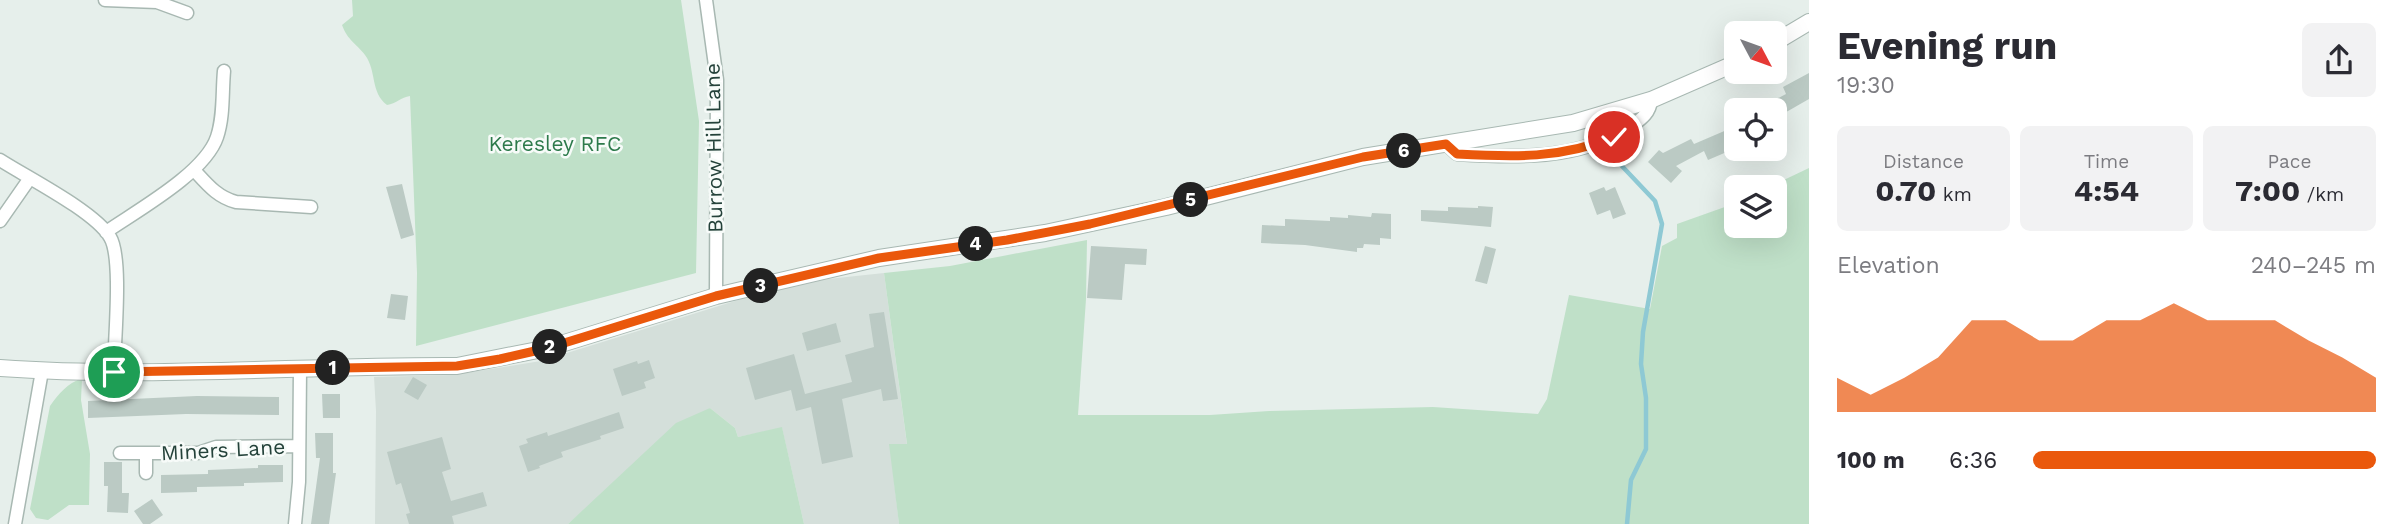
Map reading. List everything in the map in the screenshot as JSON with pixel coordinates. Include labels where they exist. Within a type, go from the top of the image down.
[{"type":"street","points":[[104,0],[157,2],[187,13]]},
{"type":"street","name":"Burrow Hill Lane","points":[[706,0],[716,80],[716,296]]},
{"type":"street","points":[[1787,35],[1809,22]]},
{"type":"street","points":[[0,368],[114,372],[300,369],[457,366],[500,359],[548,348],[716,296],[879,258],[1007,240],[1090,224],[1363,157],[1573,123],[1651,100],[1724,68]]},
{"type":"street","points":[[106,232],[194,170],[207,156],[221,122],[224,71]]},
{"type":"street","points":[[1446,144],[1457,154],[1502,157],[1555,155],[1588,148],[1614,137],[1642,120],[1650,109],[1651,100]]},
{"type":"street","points":[[0,160],[97,220],[112,239],[117,264],[114,372]]},
{"type":"street","points":[[194,170],[225,199],[311,207]]},
{"type":"street","points":[[0,221],[30,178]]},
{"type":"street","name":"Miners Lane","points":[[295,524],[300,369]]},
{"type":"street","points":[[15,524],[42,371]]},
{"type":"street","name":"Miners Lane","points":[[120,453],[198,453],[216,447],[299,446]]},
{"type":"street","name":"Miners Lane","points":[[146,453],[146,473]]},
{"type":"shaded area","points":[[884,273],[907,445],[890,445],[899,524],[804,524],[782,428],[738,437],[735,428],[710,408],[568,524],[375,524],[374,377],[452,375],[541,361],[764,292],[828,279]]},
{"type":"green space","name":"Keresley RFC","points":[[352,0],[681,0],[699,121],[696,273],[416,346],[417,273],[410,96],[387,105],[378,94],[369,61],[342,25],[353,16]]},
{"type":"green space","points":[[1809,168],[1809,524],[899,524],[889,444],[907,444],[884,273],[950,266],[1087,240],[1078,415],[1210,415],[1433,407],[1538,414],[1547,399],[1569,295],[1650,309],[1662,246],[1677,238],[1677,224],[1724,207],[1724,238],[1787,238],[1787,178]]},
{"type":"green space","points":[[82,378],[81,400],[90,454],[89,505],[69,505],[48,520],[36,518],[30,509],[50,406],[64,389]]},
{"type":"green space","points":[[710,408],[735,428],[738,437],[782,427],[804,524],[568,524],[676,423]]},
{"type":"building","points":[[1809,73],[1809,99],[1787,112],[1787,98],[1778,98],[1786,94],[1783,87]]},
{"type":"building","points":[[1724,131],[1724,153],[1708,160],[1704,151],[1676,166],[1682,171],[1671,183],[1648,162],[1659,150],[1663,153],[1691,139],[1694,144]]},
{"type":"building","points":[[402,184],[414,235],[401,239],[386,187]]},
{"type":"building","points":[[1604,187],[1606,191],[1615,187],[1626,214],[1613,219],[1610,210],[1597,215],[1589,193]]},
{"type":"building","points":[[1448,207],[1493,207],[1491,227],[1421,221],[1421,210],[1448,211]]},
{"type":"building","points":[[1372,213],[1391,214],[1391,239],[1380,238],[1380,245],[1364,244],[1363,248],[1357,248],[1357,252],[1305,245],[1261,243],[1262,225],[1285,226],[1285,219],[1330,221],[1330,217],[1348,218],[1348,215],[1371,217]]},
{"type":"building","points":[[1091,246],[1147,249],[1146,265],[1125,264],[1122,300],[1087,298]]},
{"type":"building","points":[[1485,246],[1496,249],[1487,284],[1475,281]]},
{"type":"building","points":[[391,294],[408,296],[405,320],[387,318]]},
{"type":"building","points":[[884,312],[898,399],[883,401],[881,389],[842,399],[853,457],[822,464],[811,407],[796,411],[791,390],[755,400],[746,368],[794,354],[805,394],[852,382],[845,355],[874,347],[869,314]]},
{"type":"building","points":[[836,323],[841,342],[807,351],[802,333]]},
{"type":"building","points":[[649,360],[655,378],[644,382],[646,388],[622,396],[613,369]]},
{"type":"building","points":[[413,377],[427,385],[418,400],[404,392]]},
{"type":"building","points":[[322,394],[340,394],[340,418],[323,418]]},
{"type":"building","points":[[197,396],[279,397],[279,415],[186,414],[88,418],[88,401]]},
{"type":"building","points":[[619,412],[624,428],[561,452],[563,457],[528,472],[519,446],[528,443],[526,439],[547,432],[548,436]]},
{"type":"building","points":[[315,433],[333,433],[333,473],[336,473],[329,524],[311,524],[320,458],[316,458]]},
{"type":"building","points":[[442,437],[451,469],[442,472],[451,501],[483,492],[487,506],[452,516],[454,524],[409,524],[406,514],[410,513],[401,483],[396,485],[387,452]]},
{"type":"building","points":[[104,462],[122,462],[122,493],[129,493],[128,513],[107,512],[108,486],[104,486]]},
{"type":"building","points":[[258,465],[283,465],[283,482],[197,487],[197,492],[161,493],[161,475],[208,474],[208,470],[258,468]]},
{"type":"building","points":[[152,499],[163,515],[150,524],[143,524],[134,511]]},
{"type":"waterway","points":[[1620,164],[1655,201],[1662,224],[1643,332],[1641,364],[1646,398],[1646,449],[1631,480],[1627,524]]},
{"type":"route","points":[[114,372],[457,366],[548,348],[716,296],[879,258],[1007,240],[1090,224],[1363,157],[1446,144],[1457,154],[1502,157],[1555,155],[1588,148],[1614,137]]}]
